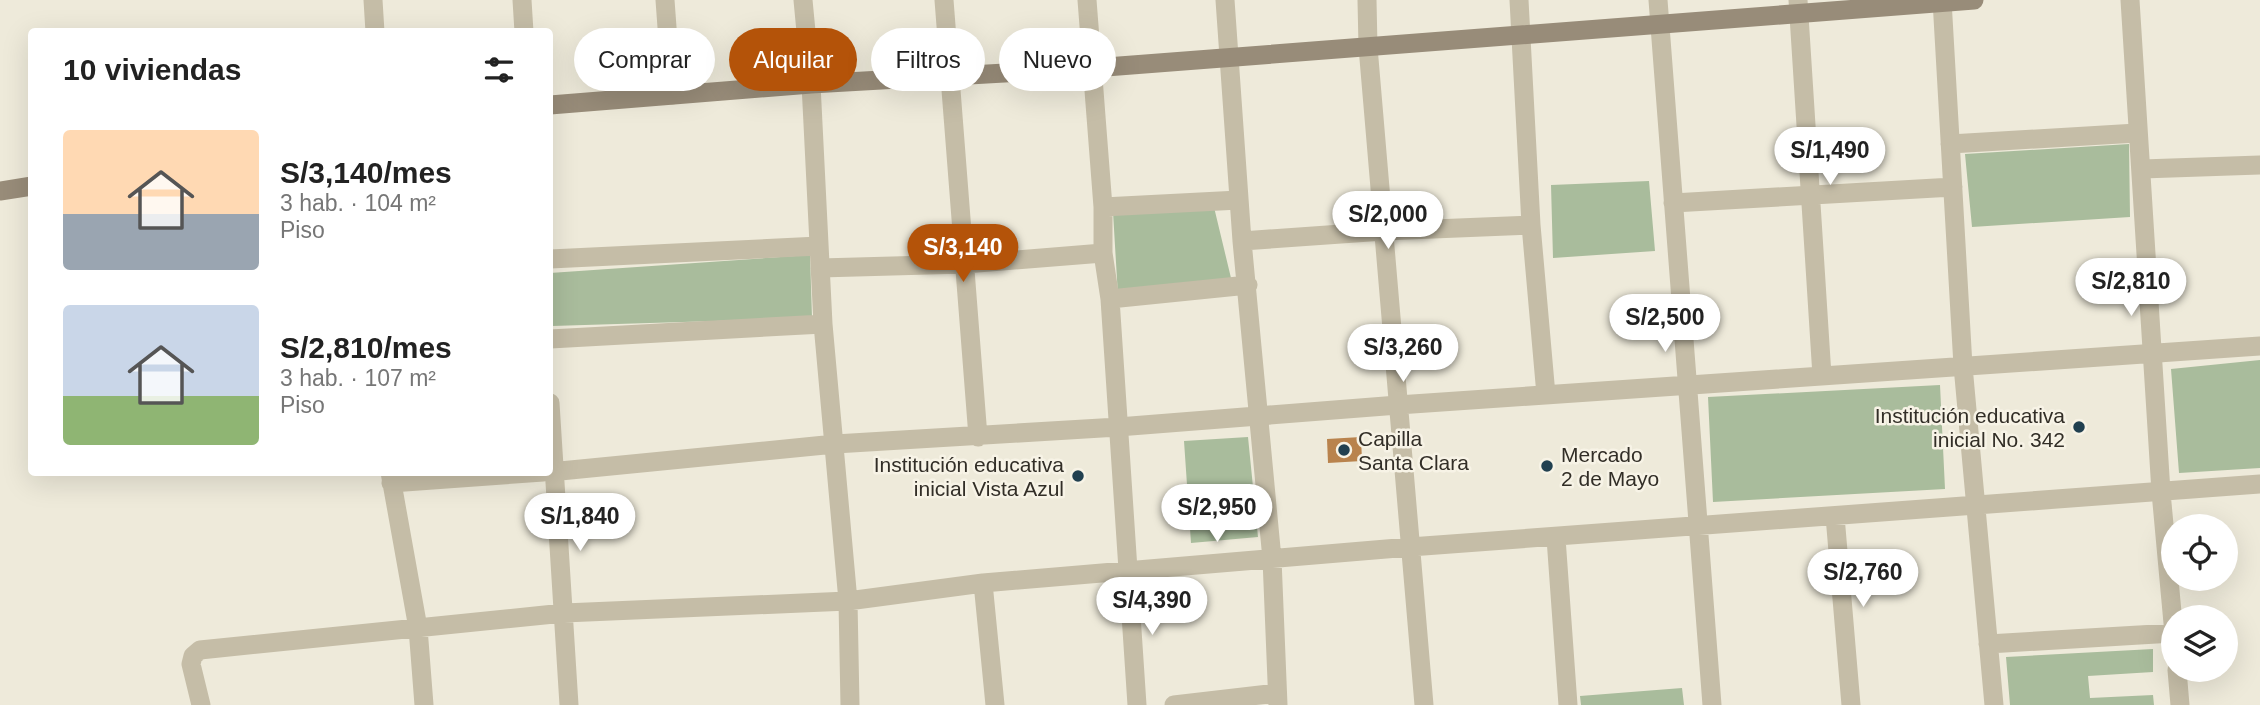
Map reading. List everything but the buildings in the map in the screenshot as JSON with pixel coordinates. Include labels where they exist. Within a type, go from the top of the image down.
[{"type":"main road","points":[[1116,66],[1659,26],[1798,7],[1974,0]]},
{"type":"main road","points":[[553,105],[729,90]]},
{"type":"main road","points":[[0,191],[28,187]]},
{"type":"street","points":[[373,0],[375,28]]},
{"type":"street","points":[[522,0],[524,28]]},
{"type":"street","points":[[665,0],[672,95]]},
{"type":"street","points":[[803,0],[806,28]]},
{"type":"street","points":[[944,0],[947,28]]},
{"type":"street","points":[[1087,0],[1089,28]]},
{"type":"street","points":[[1174,705],[1278,699],[1272,559],[1242,241],[1225,0]]},
{"type":"street","points":[[1367,0],[1368,47],[1424,705]]},
{"type":"street","points":[[1519,0],[1531,225],[1546,395]]},
{"type":"street","points":[[1658,0],[1712,705]]},
{"type":"street","points":[[2130,0],[2161,492],[2171,605]]},
{"type":"street","points":[[1942,1],[1963,366],[1994,705]]},
{"type":"street","points":[[1798,7],[1822,376]]},
{"type":"street","points":[[811,91],[823,324],[848,601],[850,705]]},
{"type":"street","points":[[953,91],[978,437]]},
{"type":"street","points":[[1095,91],[1103,208],[1103,253],[1110,299],[1137,705]]},
{"type":"street","points":[[1950,144],[2137,133]]},
{"type":"street","points":[[2141,169],[2260,165]]},
{"type":"street","points":[[1673,203],[1953,187]]},
{"type":"street","points":[[1103,208],[1239,200]]},
{"type":"street","points":[[1242,241],[1384,231],[1531,225]]},
{"type":"street","points":[[553,258],[819,246]]},
{"type":"street","points":[[820,268],[965,264],[1103,253]]},
{"type":"street","points":[[1110,299],[1248,285]]},
{"type":"street","points":[[553,339],[823,324]]},
{"type":"street","points":[[553,472],[835,444],[978,437],[1398,405],[2260,346]]},
{"type":"street","points":[[424,705],[418,628],[391,478],[444,476]]},
{"type":"street","points":[[549,476],[564,614],[569,705]]},
{"type":"street","points":[[201,705],[191,664],[193,656],[200,650],[564,614],[848,601],[983,583],[1410,547],[2260,484]]},
{"type":"street","points":[[1835,516],[1852,705]]},
{"type":"street","points":[[1556,538],[1568,705]]},
{"type":"street","points":[[983,583],[995,705]]},
{"type":"street","points":[[1988,644],[2161,634]]},
{"type":"street","points":[[2178,682],[2180,705]]},
{"type":"green space","points":[[2129,144],[2130,217],[1972,227],[1965,154]]},
{"type":"green space","points":[[1649,181],[1655,251],[1553,258],[1551,185]]},
{"type":"green space","points":[[1213,203],[1231,278],[1118,296],[1113,212]]},
{"type":"green space","points":[[810,255],[812,318],[553,326],[553,273]]},
{"type":"green space","points":[[2260,360],[2260,468],[2179,473],[2171,369]]},
{"type":"green space","points":[[1940,385],[1945,489],[1713,502],[1708,397]]},
{"type":"green space","points":[[1248,437],[1258,537],[1191,543],[1184,441]]},
{"type":"green space","points":[[2153,649],[2153,672],[2088,676],[2090,698],[2153,695],[2154,705],[2010,705],[2006,657]]},
{"type":"green space","points":[[1682,688],[1684,705],[1581,705],[1580,696]]},
{"type":"place","name":"Institución educativa inicial No. 342","points":[[2079,427]]},
{"type":"place","name":"Capilla Santa Clara","points":[[1344,450]]},
{"type":"place","name":"Mercado 2 de Mayo","points":[[1547,466]]},
{"type":"place","name":"Institución educativa inicial Vista Azul","points":[[1078,476]]}]
